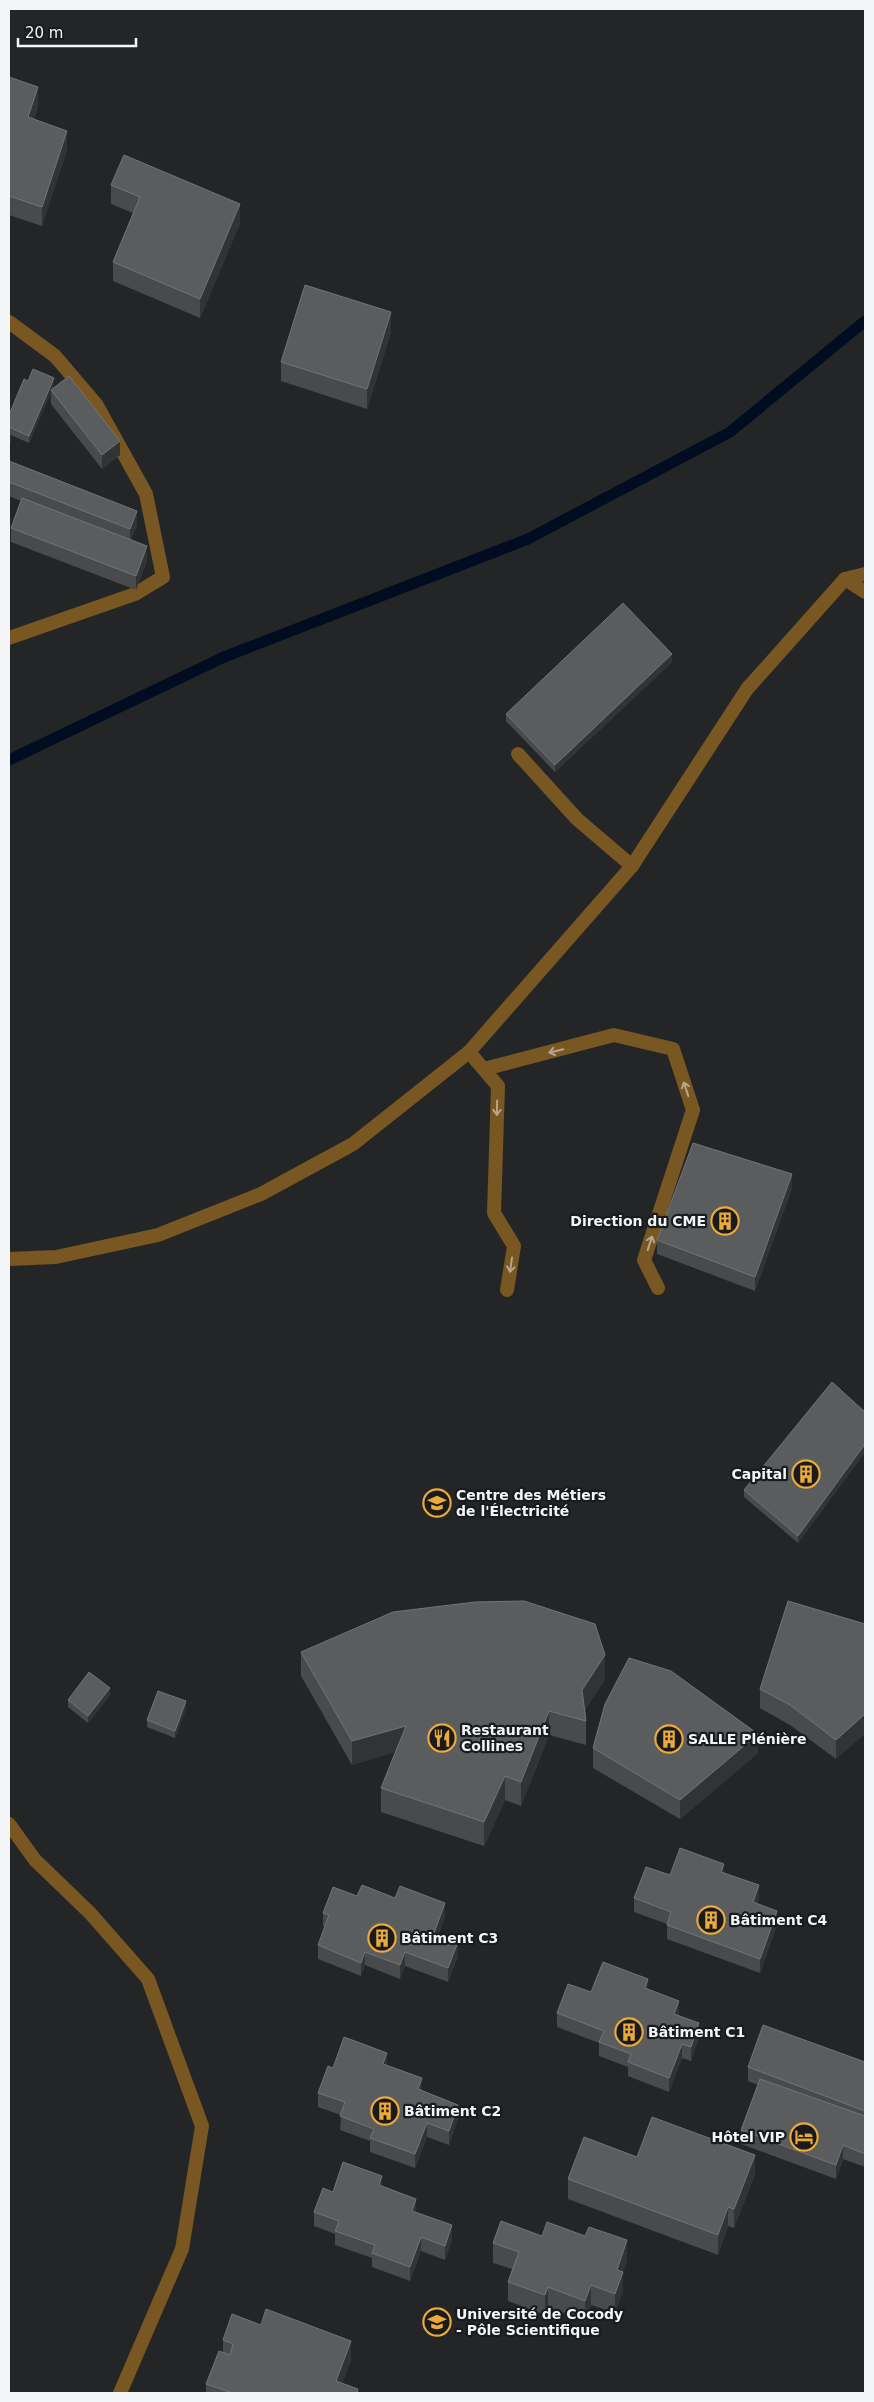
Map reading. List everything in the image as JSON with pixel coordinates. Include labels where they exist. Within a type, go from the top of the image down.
[{"type":"street","points":[[9,322],[55,356],[96,404],[146,494],[163,577],[135,594],[9,638]]},
{"type":"street","points":[[9,1259],[56,1256],[158,1235],[261,1194],[353,1144],[469,1052],[632,866],[747,689],[845,579],[865,574]]},
{"type":"street","points":[[845,579],[865,592]]},
{"type":"street","points":[[518,754],[577,819],[632,866]]},
{"type":"street","points":[[484,1069],[614,1035],[673,1049],[693,1110],[644,1260],[658,1288]]},
{"type":"street","points":[[469,1052],[498,1086],[494,1213],[514,1246],[507,1290]]},
{"type":"street","points":[[9,1824],[35,1860],[90,1913],[148,1979],[202,2126],[182,2249],[120,2393]]},
{"type":"building","points":[[9,77],[38,87],[28,117],[67,131],[42,207],[9,196]]},
{"type":"building","points":[[124,155],[240,204],[200,299],[113,262],[140,197],[111,185]]},
{"type":"building","points":[[305,285],[391,312],[367,389],[281,362]]},
{"type":"building","points":[[33,369],[54,378],[29,436],[9,427],[9,415],[24,379],[28,381]]},
{"type":"building","points":[[69,376],[120,441],[102,455],[51,390]]},
{"type":"building","points":[[9,461],[137,511],[130,529],[9,482]]},
{"type":"building","points":[[22,498],[147,546],[136,576],[11,528]]},
{"type":"building","points":[[623,603],[672,654],[555,765],[506,714]]},
{"type":"building","name":"Direction du CME","points":[[693,1143],[792,1174],[755,1277],[657,1240]]},
{"type":"building","name":"Capital","points":[[832,1382],[865,1412],[865,1444],[798,1536],[744,1490]]},
{"type":"building","name":"Restaurant Collines","points":[[524,1601],[595,1624],[605,1655],[582,1690],[586,1721],[549,1711],[521,1782],[505,1776],[484,1822],[381,1788],[406,1726],[352,1741],[301,1652],[393,1612],[475,1602]]},
{"type":"building","points":[[788,1601],[865,1624],[865,1714],[836,1740],[790,1705],[760,1689]]},
{"type":"building","name":"SALLE Plénière","points":[[629,1658],[671,1671],[758,1734],[680,1800],[593,1748],[605,1704]]},
{"type":"building","points":[[89,1672],[110,1688],[88,1716],[68,1700]]},
{"type":"building","points":[[158,1691],[186,1701],[175,1731],[147,1720]]},
{"type":"building","name":"Bâtiment C4","points":[[680,1848],[724,1864],[721,1872],[759,1885],[753,1902],[777,1911],[760,1959],[667,1925],[671,1912],[634,1898],[646,1867],[670,1875]]},
{"type":"building","name":"Bâtiment C3","points":[[362,1885],[395,1898],[400,1886],[445,1903],[434,1933],[458,1942],[448,1968],[405,1952],[400,1965],[365,1952],[361,1963],[318,1945],[329,1915],[323,1913],[333,1887],[357,1896]]},
{"type":"building","name":"Bâtiment C1","points":[[603,1962],[648,1979],[645,1988],[679,2001],[674,2014],[699,2023],[691,2047],[682,2044],[669,2078],[628,2062],[631,2054],[599,2042],[604,2031],[557,2013],[568,1984],[591,1992]]},
{"type":"building","points":[[763,2025],[865,2062],[865,2111],[748,2067]]},
{"type":"building","name":"Bâtiment C2","points":[[344,2037],[387,2053],[383,2064],[422,2078],[418,2089],[458,2105],[449,2131],[427,2123],[415,2154],[370,2138],[374,2129],[340,2116],[345,2102],[318,2093],[328,2066],[333,2068]]},
{"type":"building","name":"Hôtel VIP","points":[[760,2079],[865,2116],[865,2154],[843,2145],[836,2165],[741,2130]]},
{"type":"building","points":[[652,2117],[755,2155],[734,2209],[728,2207],[718,2235],[568,2179],[584,2137],[637,2157]]},
{"type":"building","points":[[343,2162],[382,2176],[379,2185],[416,2199],[412,2211],[452,2225],[445,2246],[421,2237],[410,2267],[372,2253],[375,2245],[335,2231],[339,2221],[314,2212],[323,2188],[333,2192]]},
{"type":"building","points":[[501,2221],[542,2236],[547,2222],[585,2236],[589,2227],[627,2240],[617,2270],[623,2272],[615,2294],[591,2285],[585,2301],[548,2287],[545,2295],[508,2282],[519,2252],[493,2243]]},
{"type":"building","points":[[266,2309],[351,2341],[336,2381],[358,2389],[357,2393],[232,2393],[206,2384],[219,2351],[230,2355],[233,2344],[223,2340],[232,2314],[261,2325]]},
{"type":"waterway","points":[[9,760],[224,657],[528,539],[730,432],[865,321]]},
{"type":"place","name":"Direction du CME","points":[[725,1221]]},
{"type":"place","name":"Capital","points":[[806,1474]]},
{"type":"place","name":"Centre des Métiers de l'Électricité","points":[[437,1503]]},
{"type":"place","name":"Restaurant Collines","points":[[442,1738]]},
{"type":"place","name":"SALLE Plénière","points":[[669,1739]]},
{"type":"place","name":"Bâtiment C4","points":[[711,1920]]},
{"type":"place","name":"Bâtiment C3","points":[[382,1938]]},
{"type":"place","name":"Bâtiment C1","points":[[629,2032]]},
{"type":"place","name":"Bâtiment C2","points":[[385,2111]]},
{"type":"place","name":"Hôtel VIP","points":[[804,2137]]},
{"type":"place","name":"Université de Cocody - Pôle Scientifique","points":[[437,2322]]}]
